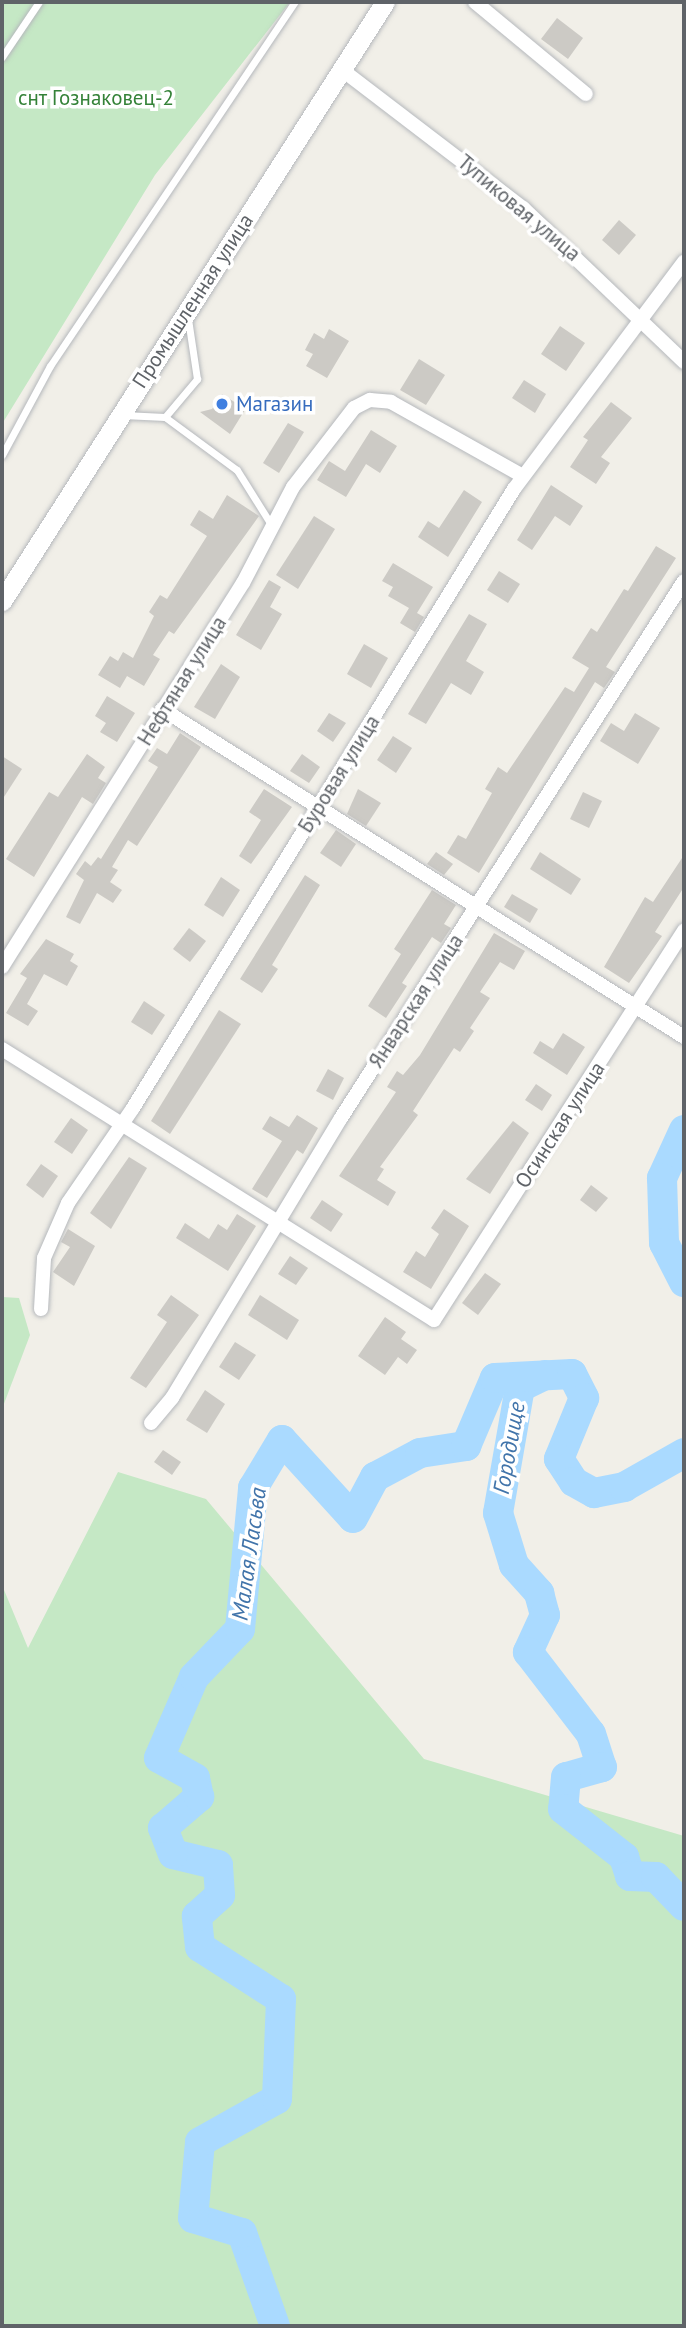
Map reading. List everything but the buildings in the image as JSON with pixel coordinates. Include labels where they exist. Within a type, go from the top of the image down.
[{"type":"main road","name":"Промышленная улица","points":[[2,601],[385,2]]},
{"type":"street","points":[[475,2],[586,94]]},
{"type":"street","name":"Тупиковая улица","points":[[341,69],[523,208],[684,362]]},
{"type":"street","name":"Буровая улица","points":[[41,1309],[44,1258],[56,1223],[121,1125],[523,476],[642,322],[684,261]]},
{"type":"street","name":"Нефтяная улица","points":[[2,967],[243,583],[293,487],[329,437],[366,401],[391,402],[523,476]]},
{"type":"street","name":"Январская улица","points":[[151,1423],[172,1398],[277,1223],[684,581]]},
{"type":"street","points":[[162,709],[319,806],[475,910],[684,1037]]},
{"type":"street","name":"Осинская улица","points":[[277,1223],[434,1320],[684,930]]},
{"type":"street","points":[[2,1049],[277,1223]]},
{"type":"lane","points":[[2,57],[38,2]]},
{"type":"lane","points":[[2,455],[50,366],[295,2]]},
{"type":"lane","points":[[165,417],[197,379],[187,311]]},
{"type":"lane","points":[[119,415],[165,417],[237,470],[272,526]]},
{"type":"green space","name":"снт Гознаковец-2","points":[[2,2],[290,2],[155,175],[2,424]]},
{"type":"green space","points":[[2,1297],[19,1298],[30,1335],[2,1409]]},
{"type":"green space","points":[[118,1472],[206,1499],[424,1759],[684,1836],[684,2326],[2,2326],[2,1585],[28,1648]]},
{"type":"waterway","name":"Малая Ласьва","points":[[684,1130],[662,1178],[664,1243],[684,1282]]},
{"type":"waterway","name":"Малая Ласьва","points":[[275,2326],[242,2233],[193,2218],[200,2142],[277,2099],[281,1999],[200,1947],[197,1916],[220,1895],[218,1865],[173,1854],[163,1828],[199,1797],[195,1778],[159,1758],[194,1677],[240,1629],[253,1488],[282,1440],[353,1518],[375,1477],[420,1453],[466,1446],[495,1378],[572,1374],[584,1398],[559,1459],[574,1482],[594,1493],[624,1487],[684,1453]]},
{"type":"waterway","name":"Городище","points":[[545,1375],[520,1387],[498,1513],[514,1565],[539,1593],[545,1615],[528,1652],[591,1734],[602,1767],[566,1777],[563,1809],[624,1857],[630,1876],[656,1877],[684,1906]]},
{"type":"place","name":"Магазин","points":[[222,404]]}]
